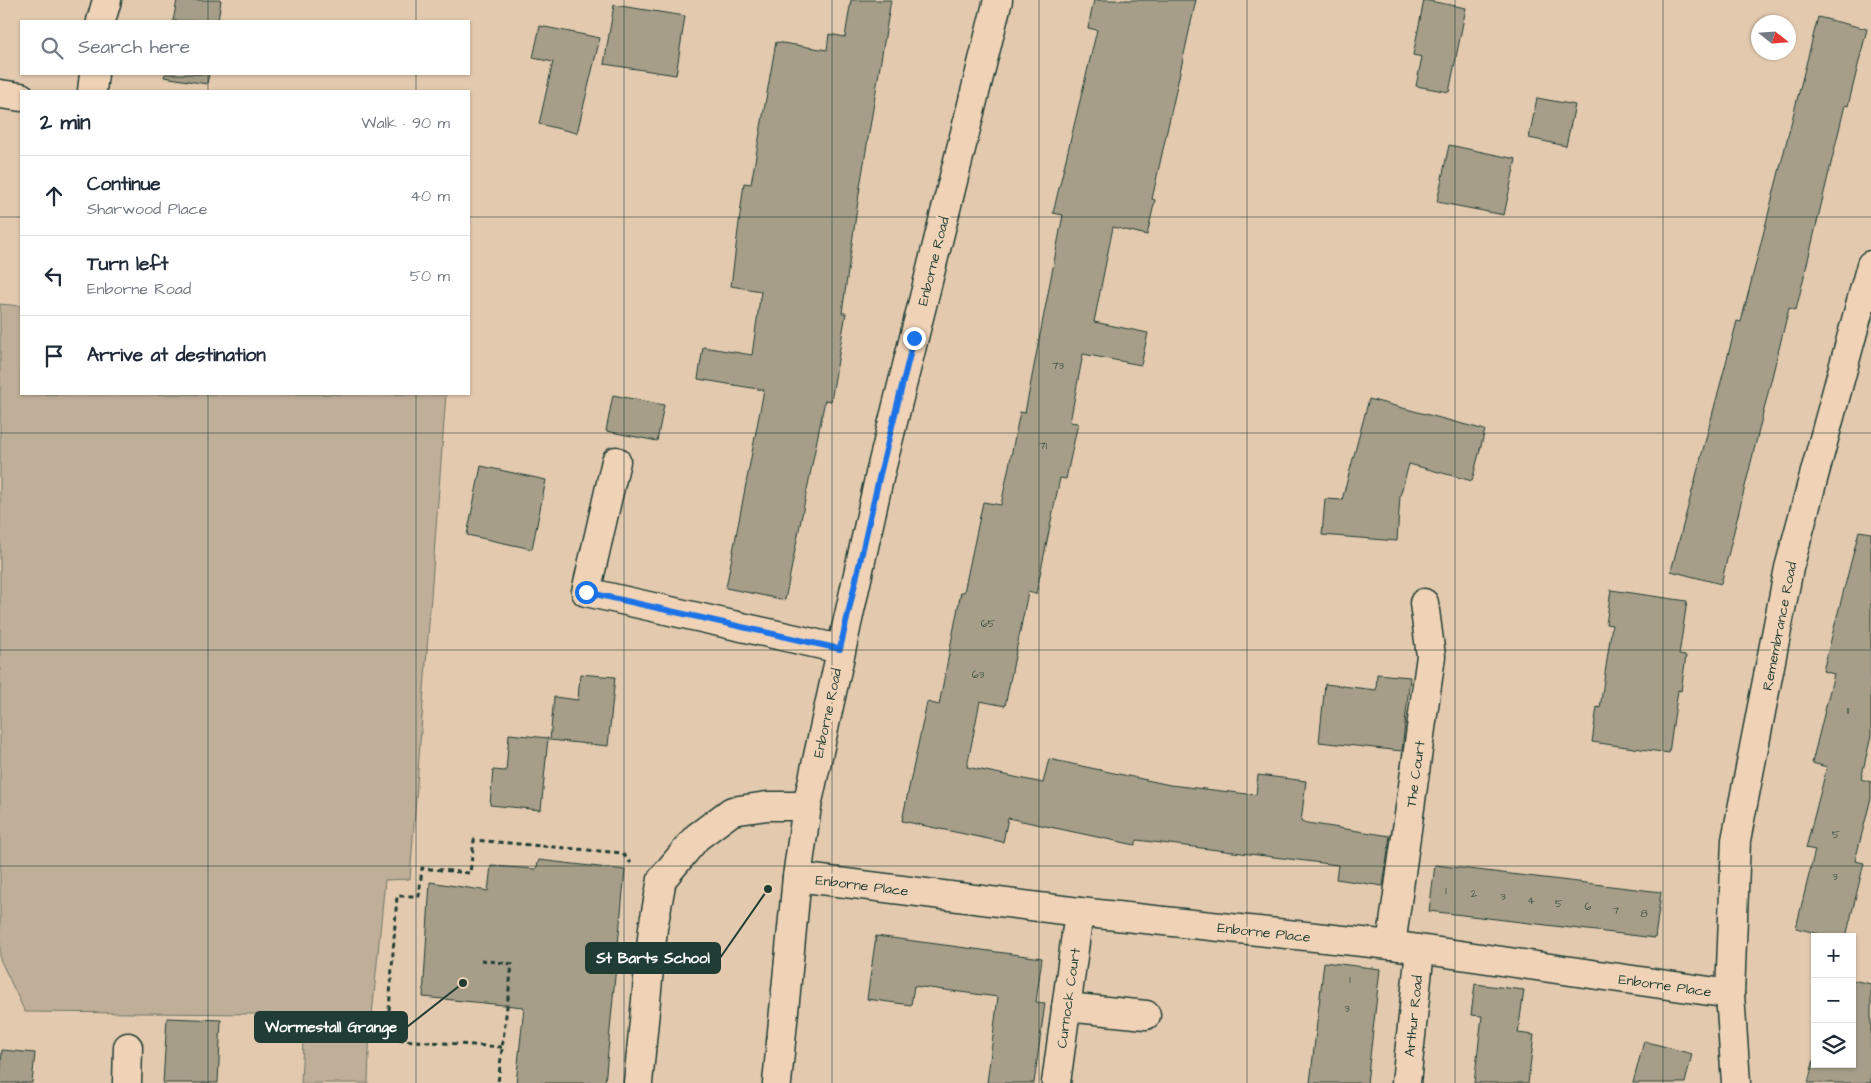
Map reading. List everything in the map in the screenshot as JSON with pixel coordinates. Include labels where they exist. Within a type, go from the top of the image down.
[{"type":"street","points":[[101,20],[107,0]]},
{"type":"street","name":"Enborne Road","points":[[777,1083],[797,877],[807,806],[880,474],[998,0]]},
{"type":"street","points":[[92,90],[94,75]]},
{"type":"street","points":[[0,94],[20,97]]},
{"type":"street","name":"Remembrance Road","points":[[1736,1083],[1730,994],[1738,830],[1789,568],[1871,265]]},
{"type":"street","points":[[616,461],[586,592],[840,649]]},
{"type":"street","name":"The Court","points":[[1391,945],[1431,656],[1424,603]]},
{"type":"street","points":[[638,1083],[653,928],[662,879],[697,837],[732,811],[767,806],[807,806]]},
{"type":"street","name":"Enborne Place","points":[[797,877],[1079,912],[1391,945],[1730,994]]},
{"type":"street","name":"Curnock Court","points":[[1056,1083],[1079,912]]},
{"type":"street","name":"Arthur Road","points":[[1406,1083],[1420,950]]},
{"type":"street","points":[[1066,1007],[1146,1015]]},
{"type":"street","points":[[127,1083],[128,1047]]},
{"type":"path","points":[[502,1048],[388,1040],[397,896],[419,896],[422,868],[470,873],[474,840],[622,853],[636,868],[668,873]]},
{"type":"path","points":[[481,960],[512,964],[498,1083]]},
{"type":"shaded area","points":[[0,304],[20,306],[20,395],[446,395],[410,879],[385,880],[372,1015],[25,1012],[0,959]]},
{"type":"shaded area","points":[[304,1020],[370,1020],[368,1083],[301,1083]]},
{"type":"building","points":[[177,0],[221,0],[218,20],[173,20]]},
{"type":"building","points":[[851,0],[891,0],[860,187],[842,313],[846,313],[831,401],[825,400],[785,600],[726,588],[764,390],[698,379],[703,347],[752,355],[761,291],[731,286],[744,183],[751,184],[776,42],[827,50],[829,34],[845,37]]},
{"type":"building","points":[[1094,0],[1196,0],[1152,199],[1155,200],[1147,235],[1113,227],[1094,322],[1148,333],[1141,365],[1083,354],[1070,422],[1078,423],[1066,479],[1060,478],[1036,594],[1028,592],[1005,706],[980,701],[967,767],[1043,783],[1049,759],[1170,785],[1256,795],[1258,775],[1306,781],[1301,822],[1390,836],[1383,886],[1336,879],[1338,865],[1137,840],[1135,845],[1008,818],[1003,842],[902,821],[927,702],[939,705],[961,592],[964,592],[983,502],[1001,505],[1020,412],[1025,413],[1063,215],[1053,213],[1097,30],[1088,28]]},
{"type":"building","points":[[1424,0],[1466,8],[1449,92],[1416,86],[1422,57],[1413,55]]},
{"type":"building","points":[[614,5],[685,16],[676,75],[604,64]]},
{"type":"building","points":[[1818,17],[1867,29],[1848,106],[1845,105],[1796,310],[1789,308],[1721,584],[1671,571],[1737,321],[1741,322]]},
{"type":"building","points":[[540,26],[600,38],[577,133],[539,124],[553,62],[533,58]]},
{"type":"building","points":[[165,75],[209,75],[207,84],[164,77]]},
{"type":"building","points":[[1537,98],[1575,105],[1566,146],[1529,138]]},
{"type":"building","points":[[1449,145],[1516,159],[1504,215],[1437,202]]},
{"type":"building","points":[[613,395],[664,405],[657,441],[606,431]]},
{"type":"building","points":[[1369,399],[1485,430],[1472,481],[1409,464],[1400,496],[1397,541],[1322,535],[1325,499],[1342,500]]},
{"type":"building","points":[[481,466],[546,480],[532,549],[467,535]]},
{"type":"building","points":[[1859,531],[1871,533],[1871,736],[1861,779],[1871,782],[1871,798],[1855,861],[1864,863],[1847,933],[1815,933],[1796,928],[1815,850],[1806,848],[1827,767],[1812,763],[1834,674],[1823,671]]},
{"type":"building","points":[[1611,590],[1687,601],[1679,655],[1686,656],[1681,691],[1678,690],[1669,753],[1592,742],[1597,707],[1600,708],[1612,625],[1606,624]]},
{"type":"building","points":[[580,674],[615,677],[608,746],[550,740],[554,697],[578,700]]},
{"type":"building","points":[[1377,674],[1410,677],[1402,751],[1319,742],[1325,684],[1376,690]]},
{"type":"building","points":[[509,734],[548,738],[541,810],[490,805],[493,770],[506,771]]},
{"type":"building","points":[[539,860],[625,870],[605,1083],[516,1083],[524,1007],[423,997],[430,882],[488,891],[491,866],[536,869]]},
{"type":"building","points":[[1435,865],[1661,892],[1655,938],[1429,911]]},
{"type":"building","points":[[876,936],[1042,958],[1036,1002],[1045,1003],[1034,1083],[987,1083],[998,997],[914,986],[911,1005],[867,999]]},
{"type":"building","points":[[1324,962],[1380,969],[1367,1083],[1310,1083]]},
{"type":"building","points":[[1856,981],[1871,984],[1871,1083],[1808,1083],[1812,1068],[1856,1068]]},
{"type":"building","points":[[1475,984],[1524,990],[1518,1033],[1534,1035],[1528,1083],[1474,1083],[1482,1016],[1471,1015]]},
{"type":"building","points":[[167,1018],[221,1020],[218,1083],[163,1083]]},
{"type":"building","points":[[1644,1041],[1692,1054],[1685,1083],[1633,1083]]},
{"type":"building","points":[[2,1050],[35,1053],[32,1083],[0,1083]]},
{"type":"place","name":"St Barts School","points":[[768,889]]},
{"type":"place","name":"Wormestall Grange","points":[[463,983]]},
{"type":"route","points":[[586,592],[840,649],[880,474],[914,338]]}]
